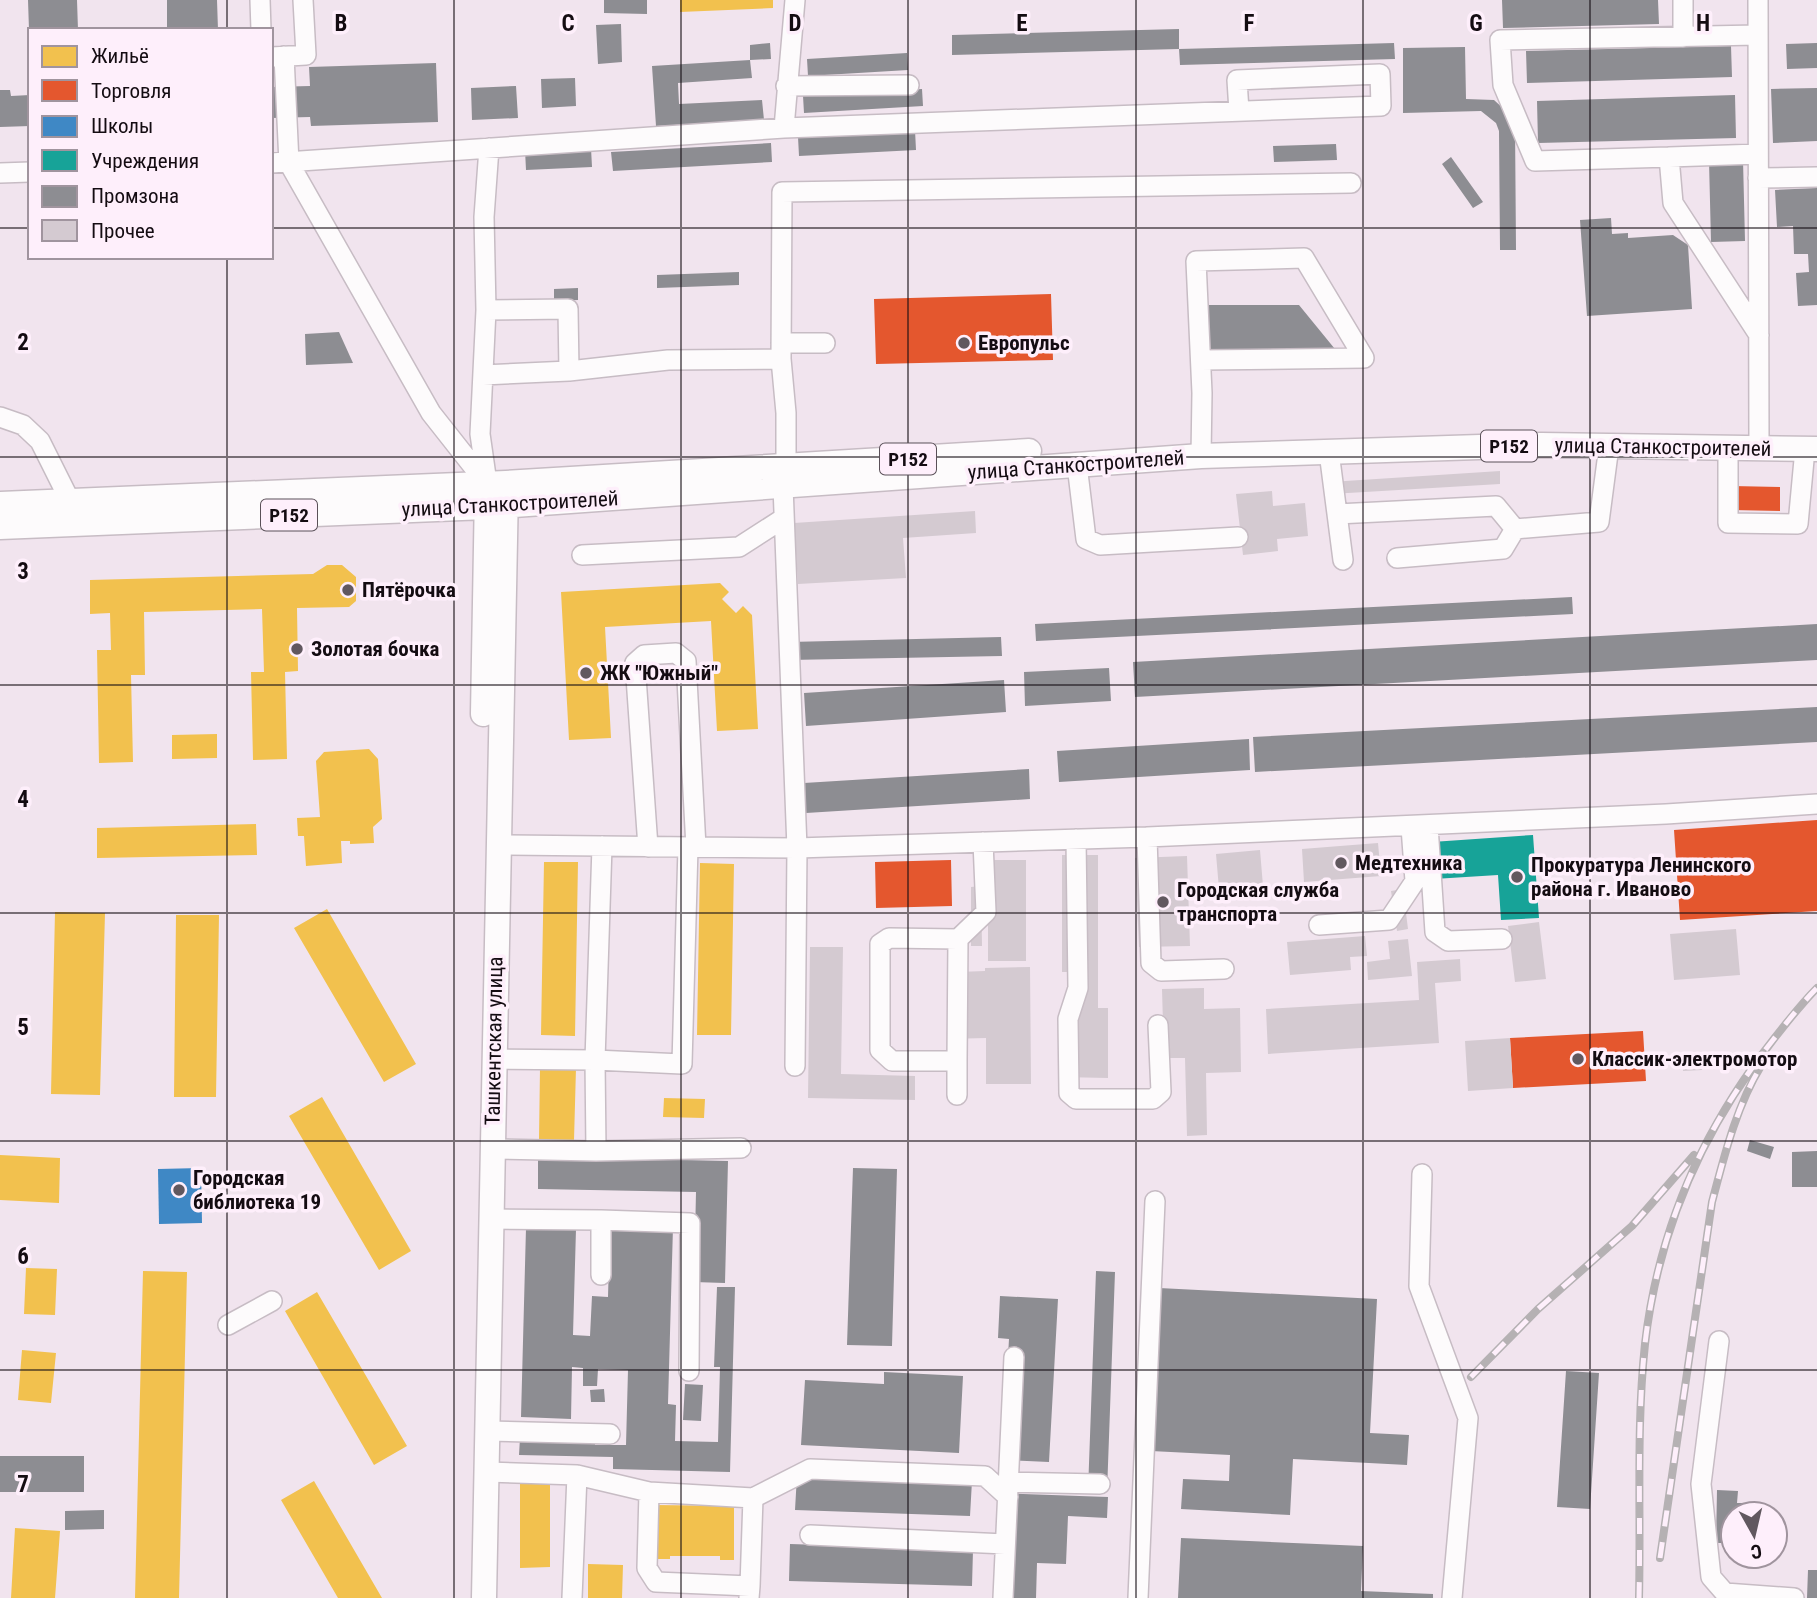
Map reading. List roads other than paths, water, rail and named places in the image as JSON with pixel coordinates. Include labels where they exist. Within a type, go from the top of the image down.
[{"type":"main road","name":"улица Станкостроителей","points":[[0,527],[1202,448],[1540,432],[1813,445]]},
{"type":"main road","name":"улица Станкостроителей","points":[[784,476],[1077,465],[1202,448],[1329,452],[1541,445],[1728,448],[1759,443]]},
{"type":"main road","name":"улица Станкостроителей","points":[[0,504],[496,495]]},
{"type":"main road","name":"Ташкентская улица","points":[[468,1598],[483,1219],[496,495]]},
{"type":"main road","name":"Ташкентская улица","points":[[484,1598],[487,1431],[483,1219],[492,1149],[494,1059],[488,889]]},
{"type":"street","points":[[260,0],[261,28]]},
{"type":"street","points":[[303,0],[306,55],[277,57],[280,163],[431,413],[496,495]]},
{"type":"street","points":[[784,128],[794,0]]},
{"type":"street","points":[[1682,0],[1683,37]]},
{"type":"street","points":[[1758,0],[1759,443]]},
{"type":"street","points":[[1758,35],[1500,40],[1503,85],[1535,161],[1758,154]]},
{"type":"street","points":[[280,163],[784,128],[1381,106],[1380,75],[1237,80],[1239,111]]},
{"type":"street","points":[[786,86],[909,85]]},
{"type":"street","points":[[489,148],[484,217],[486,310],[480,434],[496,495]]},
{"type":"street","points":[[1669,158],[1673,203],[1759,335]]},
{"type":"street","points":[[0,173],[28,172]]},
{"type":"street","points":[[1758,178],[1817,177]]},
{"type":"street","points":[[795,1066],[797,848],[784,517],[786,413],[781,351],[782,192],[1350,183]]},
{"type":"street","points":[[1201,360],[1364,358],[1304,258],[1196,261],[1202,448]]},
{"type":"street","points":[[486,310],[568,309],[569,371]]},
{"type":"street","points":[[483,375],[569,371],[781,351],[825,342]]},
{"type":"street","points":[[0,417],[23,425],[40,441],[70,501]]},
{"type":"street","points":[[1728,448],[1728,523],[1798,524],[1813,445]]},
{"type":"street","points":[[1515,529],[1599,522],[1609,446]]},
{"type":"street","points":[[1329,452],[1343,560]]},
{"type":"street","points":[[1077,465],[1086,540],[1100,545],[1238,537]]},
{"type":"street","points":[[1337,513],[1496,506],[1515,529]]},
{"type":"street","points":[[582,555],[739,547],[784,517]]},
{"type":"street","points":[[1397,558],[1503,549],[1515,529]]},
{"type":"street","points":[[494,1059],[682,1064],[692,847],[686,661],[676,653],[644,655],[635,663],[648,847]]},
{"type":"street","points":[[489,845],[797,848],[1420,826],[1817,804]]},
{"type":"street","points":[[1319,925],[1389,920],[1415,881],[1420,826]]},
{"type":"street","points":[[1420,826],[1435,932],[1448,942],[1502,939]]},
{"type":"street","points":[[1147,837],[1151,963],[1161,971],[1224,969]]},
{"type":"street","points":[[1076,839],[1078,988],[1068,1019],[1069,1093],[1076,1099],[1153,1099],[1161,1092],[1158,1025]]},
{"type":"street","points":[[957,1061],[892,1060],[880,1050],[880,944],[889,938],[958,939],[986,912],[983,842]]},
{"type":"street","points":[[596,1151],[595,1060],[602,846]]},
{"type":"street","points":[[957,1095],[958,939]]},
{"type":"street","points":[[492,1149],[596,1151],[741,1148]]},
{"type":"street","points":[[1422,1174],[1419,1286],[1468,1418],[1452,1598]]},
{"type":"street","points":[[1138,1598],[1154,1201]]},
{"type":"street","points":[[483,1219],[690,1223],[690,1371]]},
{"type":"street","points":[[601,1220],[601,1275]]},
{"type":"street","points":[[228,1325],[272,1301]]},
{"type":"street","points":[[1719,1340],[1701,1484],[1711,1577],[1725,1593],[1794,1598]]},
{"type":"street","points":[[1003,1598],[1014,1357]]},
{"type":"street","points":[[487,1431],[610,1434]]},
{"type":"street","points":[[487,1472],[577,1475],[649,1492],[753,1497],[810,1469],[985,1476],[1008,1490],[1100,1484]]},
{"type":"street","points":[[572,1598],[577,1475]]},
{"type":"street","points":[[649,1492],[647,1568],[656,1582],[750,1592],[753,1497]]},
{"type":"street","points":[[810,1535],[1005,1544]]},
{"type":"railway","points":[[1639,1598],[1642,1375],[1651,1302],[1660,1261],[1687,1183],[1725,1109],[1773,1040],[1817,988]]},
{"type":"railway","points":[[1660,1558],[1712,1202],[1738,1115],[1761,1066]]},
{"type":"railway","points":[[1471,1377],[1538,1309],[1632,1226],[1694,1155]]},
{"type":"place","name":"Европульс","points":[[964,343]]},
{"type":"place","name":"Пятёрочка","points":[[348,590]]},
{"type":"place","name":"Золотая бочка","points":[[297,649]]},
{"type":"place","name":"ЖК \"Южный\"","points":[[586,673]]},
{"type":"place","name":"Медтехника","points":[[1341,863]]},
{"type":"place","name":"Прокуратура Ленинского района г. Иваново","points":[[1517,877]]},
{"type":"place","name":"Городская служба транспорта","points":[[1163,902]]},
{"type":"place","name":"Классик-электромотор","points":[[1578,1059]]},
{"type":"place","name":"Городская библиотека 19","points":[[179,1190]]}]
